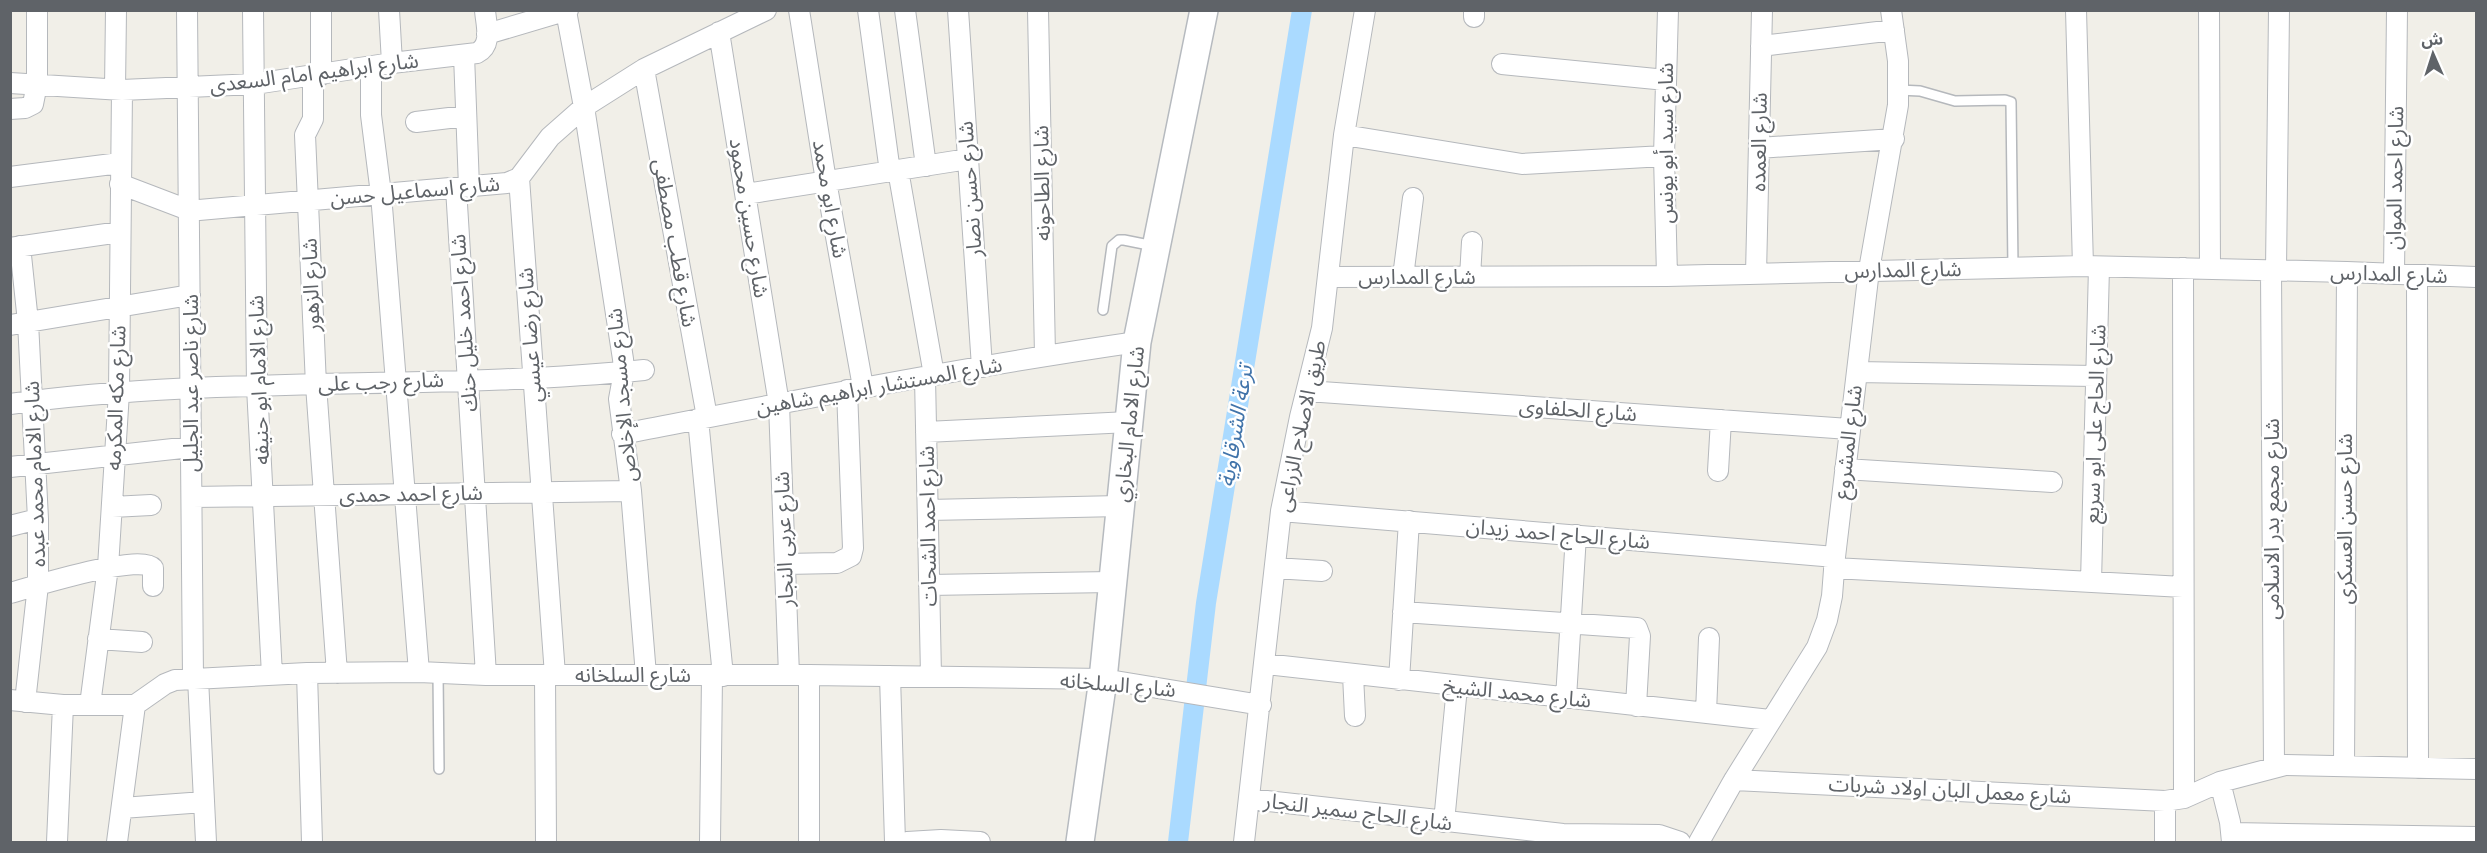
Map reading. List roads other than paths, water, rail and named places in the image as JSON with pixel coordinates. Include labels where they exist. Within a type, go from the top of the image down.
[{"type":"street","points":[[10,109],[30,107],[33,104],[37,84],[37,10]]},
{"type":"street","name":"شارع مكه المكرمه","points":[[90,705],[108,567],[119,392],[120,163],[116,10]]},
{"type":"street","name":"شارع ناصر عبد الجليل","points":[[187,10],[195,678],[206,843]]},
{"type":"street","name":"شارع الامام ابو حنيفه","points":[[253,10],[257,387],[272,675]]},
{"type":"street","name":"شارع الزهور","points":[[321,10],[313,119],[305,135],[316,385],[337,673]]},
{"type":"street","points":[[389,10],[392,63]]},
{"type":"street","name":"شارع احمد خليل حنك","points":[[485,10],[466,116],[462,187],[473,493],[486,675]]},
{"type":"street","name":"شارع اسماعيل حسن","points":[[120,184],[189,209],[507,183],[519,178],[550,137],[584,107],[644,69],[766,10]]},
{"type":"street","name":"شارع ابو محمد","points":[[785,564],[837,563],[851,556],[853,548],[855,388],[799,10]]},
{"type":"street","name":"شارع احمد الشحات","points":[[868,10],[929,376],[926,432],[932,676]]},
{"type":"street","points":[[905,10],[926,166]]},
{"type":"street","name":"شارع حسن نصار","points":[[958,10],[982,367]]},
{"type":"street","name":"شارع الطاحونه","points":[[1038,10],[1045,355]]},
{"type":"street","name":"شارع الامام البخاري","points":[[1080,843],[1103,679],[1137,342],[1204,10]]},
{"type":"street","name":"طريق الاصلاح الزراعى","points":[[1244,843],[1281,511],[1322,328],[1344,135],[1365,10]]},
{"type":"street","name":"شارع سيد أبو يونس","points":[[1667,276],[1664,156],[1668,10]]},
{"type":"street","name":"شارع العمده","points":[[1756,274],[1762,10]]},
{"type":"street","name":"شارع الحاج على ابو سريع","points":[[2076,10],[2095,376],[2091,582]]},
{"type":"street","points":[[2209,10],[2210,269]]},
{"type":"street","name":"شارع مجمع بدر الاسلامى","points":[[2274,767],[2273,270],[2279,10]]},
{"type":"street","name":"شارع احمد الموان","points":[[2394,274],[2397,10]]},
{"type":"street","name":"شارع ابراهيم امام السعدى","points":[[10,82],[118,89],[255,84],[371,67],[478,46],[562,11]]},
{"type":"street","name":"شارع مسجد الإخلاص","points":[[562,11],[584,107],[634,371],[619,399],[631,491],[646,675]]},
{"type":"street","points":[[1761,46],[1892,20]]},
{"type":"street","name":"شارع المشروع","points":[[1699,843],[1770,720],[1817,647],[1827,620],[1832,596],[1849,429],[1869,270],[1894,139],[1899,90],[1892,20]]},
{"type":"street","name":"شارع حسين محمود","points":[[719,32],[779,404]]},
{"type":"street","points":[[1502,64],[1666,80]]},
{"type":"street","points":[[371,67],[371,115],[381,194],[404,494],[428,673]]},
{"type":"street","name":"شارع قطب مصطفى","points":[[644,69],[703,418],[718,676],[710,843]]},
{"type":"street","points":[[416,122],[466,116]]},
{"type":"street","points":[[1344,135],[1522,164],[1664,156]]},
{"type":"street","points":[[1759,148],[1894,139]]},
{"type":"street","points":[[746,194],[968,159]]},
{"type":"street","points":[[10,177],[120,163]]},
{"type":"street","name":"شارع رضا عيسي","points":[[519,178],[542,492],[550,675],[546,843]]},
{"type":"street","points":[[1403,277],[1413,198]]},
{"type":"street","points":[[15,247],[120,232]]},
{"type":"street","points":[[1470,277],[1472,242]]},
{"type":"street","name":"شارع الامام محمد عبده","points":[[15,247],[19,323],[32,401],[38,519],[38,585],[18,701]]},
{"type":"street","name":"شارع المدارس","points":[[1329,277],[1667,276],[2091,266],[2476,277]]},
{"type":"street","points":[[2165,843],[2174,799],[2183,587],[2183,268]]},
{"type":"street","name":"شارع حسن العسكرى","points":[[2344,766],[2347,272]]},
{"type":"street","points":[[2416,275],[2418,768]]},
{"type":"street","points":[[19,323],[190,295]]},
{"type":"street","name":"شارع المستشار ابراهيم شاهين","points":[[622,434],[855,388],[1045,355],[1137,342]]},
{"type":"street","name":"شارع رجب على","points":[[10,404],[119,392],[533,377],[634,371]]},
{"type":"street","points":[[1857,372],[2095,376]]},
{"type":"street","name":"شارع الحلفاوى","points":[[1307,391],[1849,429]]},
{"type":"street","name":"شارع عربى النجار","points":[[779,404],[785,564],[799,675],[810,843]]},
{"type":"street","points":[[1718,471],[1721,420]]},
{"type":"street","points":[[926,432],[1129,422]]},
{"type":"street","points":[[10,467],[191,447]]},
{"type":"street","points":[[1845,470],[2052,482]]},
{"type":"street","name":"شارع احمد حمدى","points":[[192,497],[631,491]]},
{"type":"street","points":[[112,507],[151,505]]},
{"type":"street","points":[[928,510],[1120,506]]},
{"type":"street","name":"شارع الحاج احمد زيدان","points":[[1281,511],[1576,535],[1834,563],[2183,587]]},
{"type":"street","points":[[10,526],[38,519]]},
{"type":"street","points":[[1399,680],[1409,521]]},
{"type":"street","points":[[1566,698],[1576,535]]},
{"type":"street","points":[[10,593],[108,567],[150,565],[153,568],[153,586]]},
{"type":"street","points":[[1275,568],[1322,571]]},
{"type":"street","points":[[929,585],[1112,582]]},
{"type":"street","points":[[1403,612],[1631,626],[1640,631],[1636,706]]},
{"type":"street","points":[[1706,713],[1709,638]]},
{"type":"street","points":[[98,639],[142,642]]},
{"type":"street","name":"شارع محمد الشيخ","points":[[1265,664],[1770,720]]},
{"type":"street","points":[[307,673],[312,843]]},
{"type":"street","name":"شارع السلخانه","points":[[135,705],[165,684],[175,680],[307,673],[1103,679],[1230,698],[1261,705]]},
{"type":"street","points":[[1353,675],[1356,716]]},
{"type":"street","points":[[890,676],[895,843]]},
{"type":"street","points":[[1444,822],[1457,687]]},
{"type":"street","points":[[18,701],[63,705],[135,705],[117,843]]},
{"type":"street","points":[[57,843],[63,705]]},
{"type":"street","points":[[2174,799],[2220,782],[2274,767],[2476,769]]},
{"type":"street","name":"شارع معمل البان اولاد شربات","points":[[1734,780],[2174,799]]},
{"type":"street","points":[[2220,782],[2232,838],[2476,837]]},
{"type":"street","name":"شارع الحاج سمير النجار","points":[[1250,799],[1563,834],[1659,835],[1680,843]]},
{"type":"street","points":[[122,808],[204,802]]},
{"type":"street","points":[[907,843],[980,843]]},
{"type":"lane","points":[[1899,90],[1920,91],[1955,101],[2005,100],[2011,102],[2013,268]]},
{"type":"lane","points":[[1103,310],[1112,246],[1119,240],[1124,240],[1156,246]]},
{"type":"lane","points":[[428,673],[439,769]]},
{"type":"waterway","name":"ترعة الشرقاوية","points":[[1178,842],[1206,603],[1302,10]]}]
